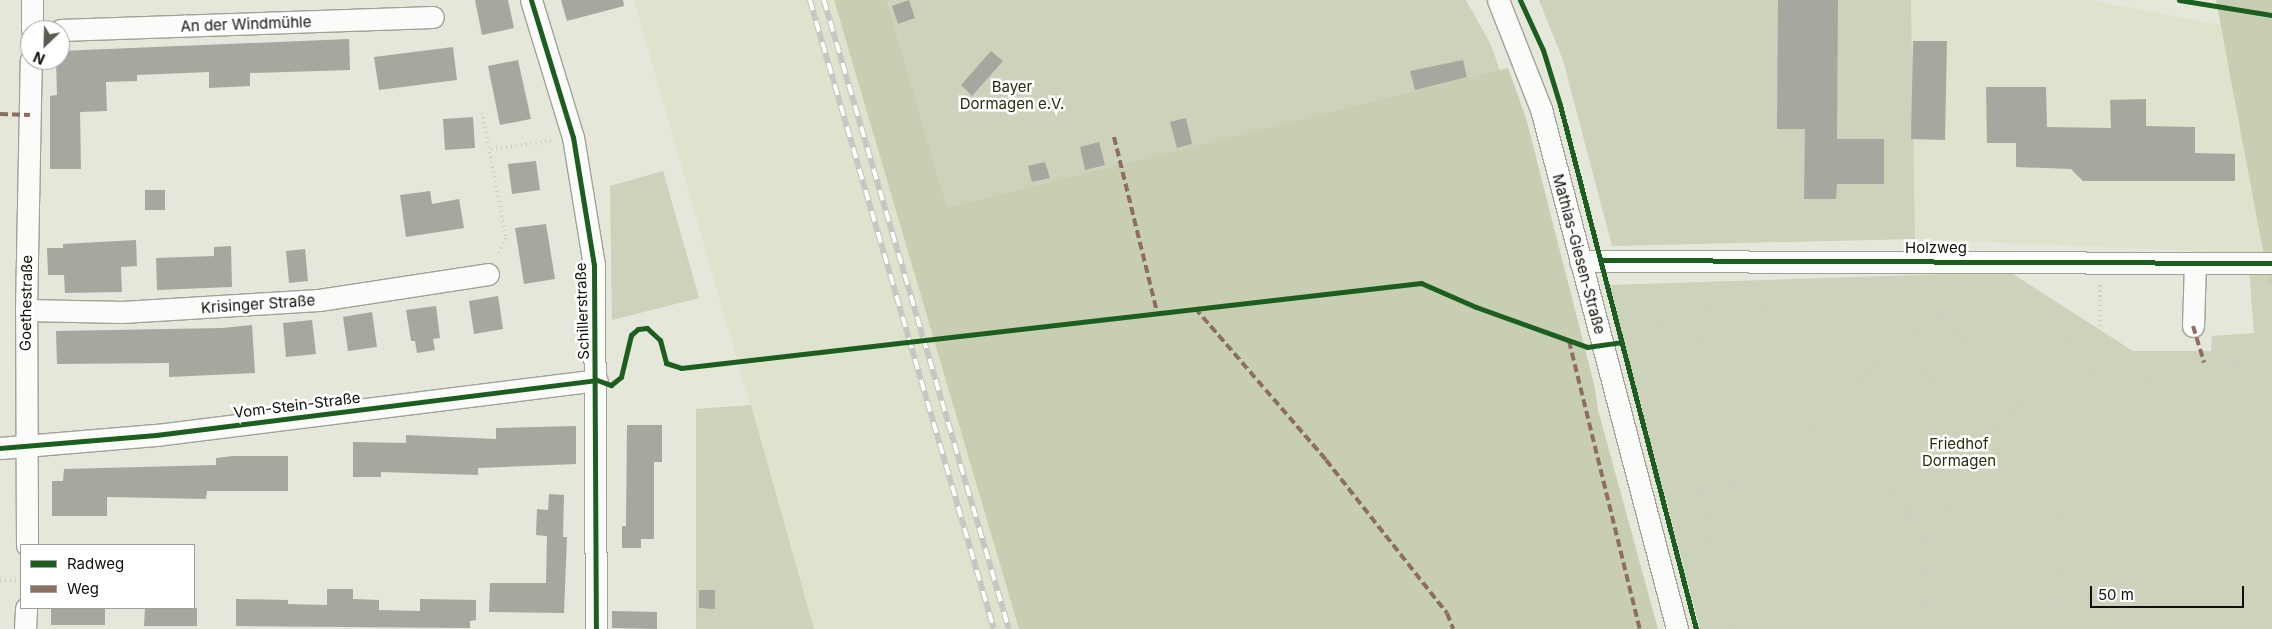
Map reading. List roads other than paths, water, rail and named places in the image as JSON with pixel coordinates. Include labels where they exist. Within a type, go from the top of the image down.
[{"type":"street","points":[[32,0],[32,20]]},
{"type":"street","name":"Schillerstraße","points":[[531,0],[573,137],[594,265],[597,380],[596,629]]},
{"type":"street","name":"Mathias-Giesen-Straße","points":[[1498,0],[1541,109],[1677,629]]},
{"type":"street","name":"An der Windmühle","points":[[70,30],[433,18]]},
{"type":"street","name":"Goethestraße","points":[[27,544],[26,310],[31,70]]},
{"type":"street","name":"Holzweg","points":[[1580,261],[2272,263]]},
{"type":"street","points":[[2194,326],[2198,263]]},
{"type":"street","name":"Krisinger Straße","points":[[26,310],[122,312],[319,300],[488,274]]},
{"type":"street","name":"Vom-Stein-Straße","points":[[0,448],[156,436],[597,380]]},
{"type":"street","points":[[25,629],[26,609]]},
{"type":"railway","points":[[810,0],[994,629]]},
{"type":"railway","points":[[824,0],[1009,629]]},
{"type":"park label","name":"Bayer Dormagen e.V.","points":[[1012,94]]},
{"type":"park label","name":"Friedhof Dormagen","points":[[1959,452]]}]
